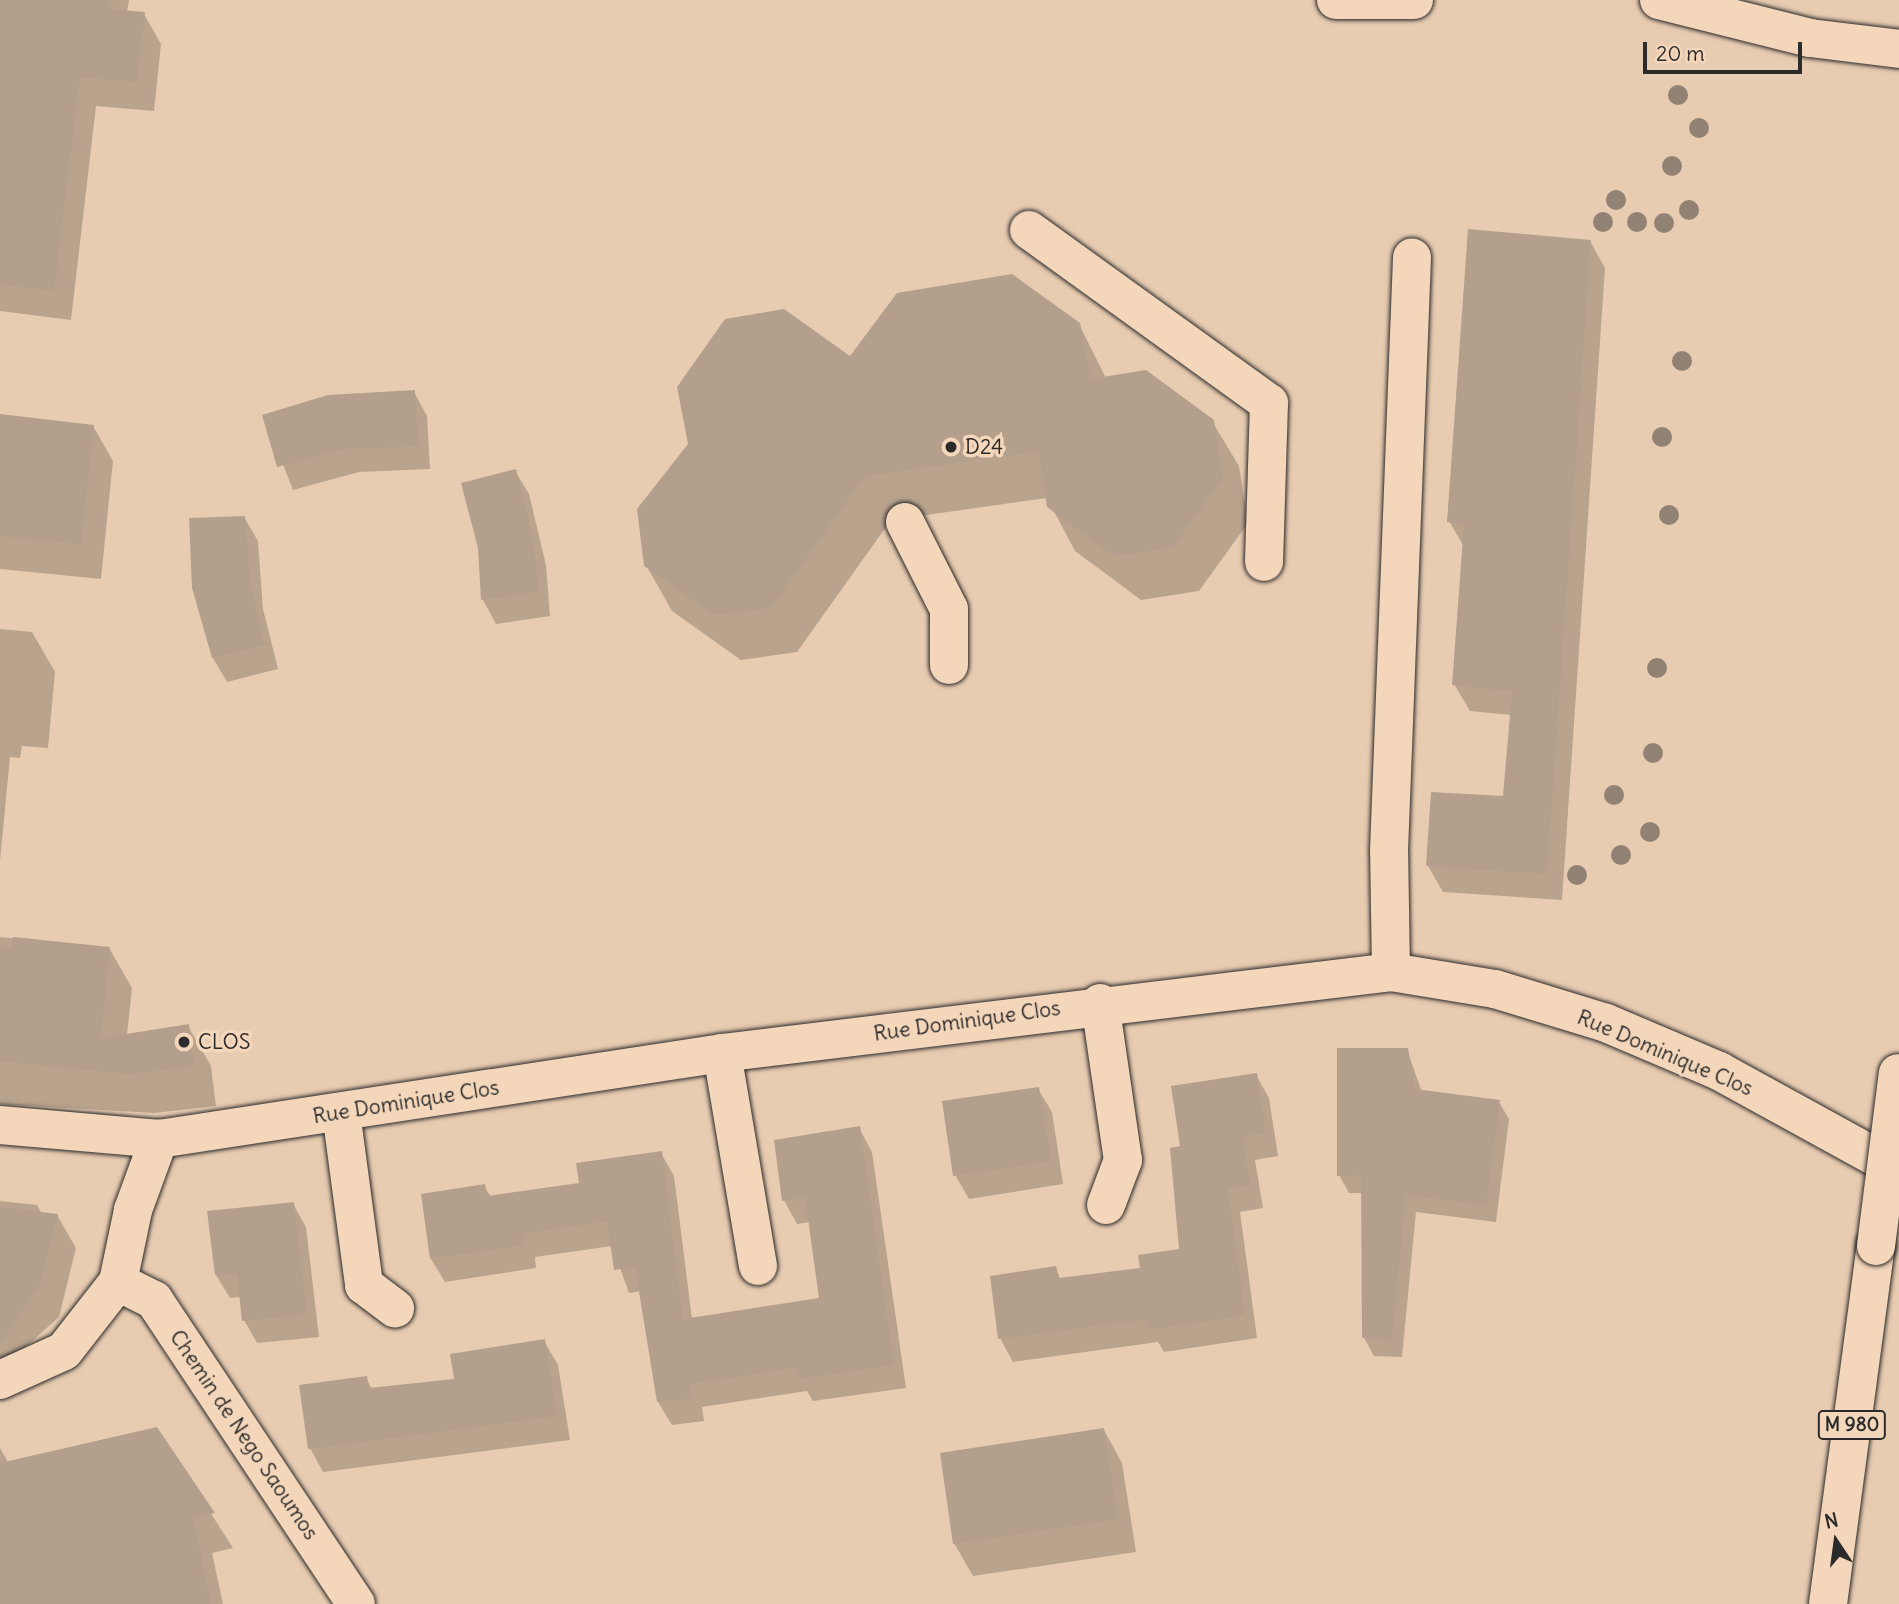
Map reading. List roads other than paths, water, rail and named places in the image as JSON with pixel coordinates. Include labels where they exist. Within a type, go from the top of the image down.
[{"type":"main road","points":[[1336,0],[1413,0]]},
{"type":"main road","points":[[1659,0],[1810,38],[1899,49]]},
{"type":"main road","points":[[1029,230],[1269,402],[1264,562]]},
{"type":"main road","points":[[1391,972],[1389,851],[1412,257]]},
{"type":"main road","points":[[905,522],[949,609],[949,665]]},
{"type":"main road","name":"Rue Dominique Clos","points":[[0,1125],[159,1139],[722,1053],[1100,1003],[1391,972],[1495,989],[1606,1023],[1719,1071],[1899,1170]]},
{"type":"main road","points":[[1100,1003],[1123,1160],[1106,1205]]},
{"type":"main road","points":[[722,1053],[758,1266]]},
{"type":"main road","name":"M 980","points":[[1828,1604],[1898,1068]]},
{"type":"main road","points":[[341,1112],[364,1285],[395,1308]]},
{"type":"main road","points":[[0,1380],[65,1351],[118,1282],[133,1210],[159,1139]]},
{"type":"main road","name":"Chemin de Nego Saoumos","points":[[118,1282],[154,1300],[356,1604]]},
{"type":"place","name":"D24","points":[[951,447]]},
{"type":"place","name":"CLOS","points":[[184,1042]]}]
